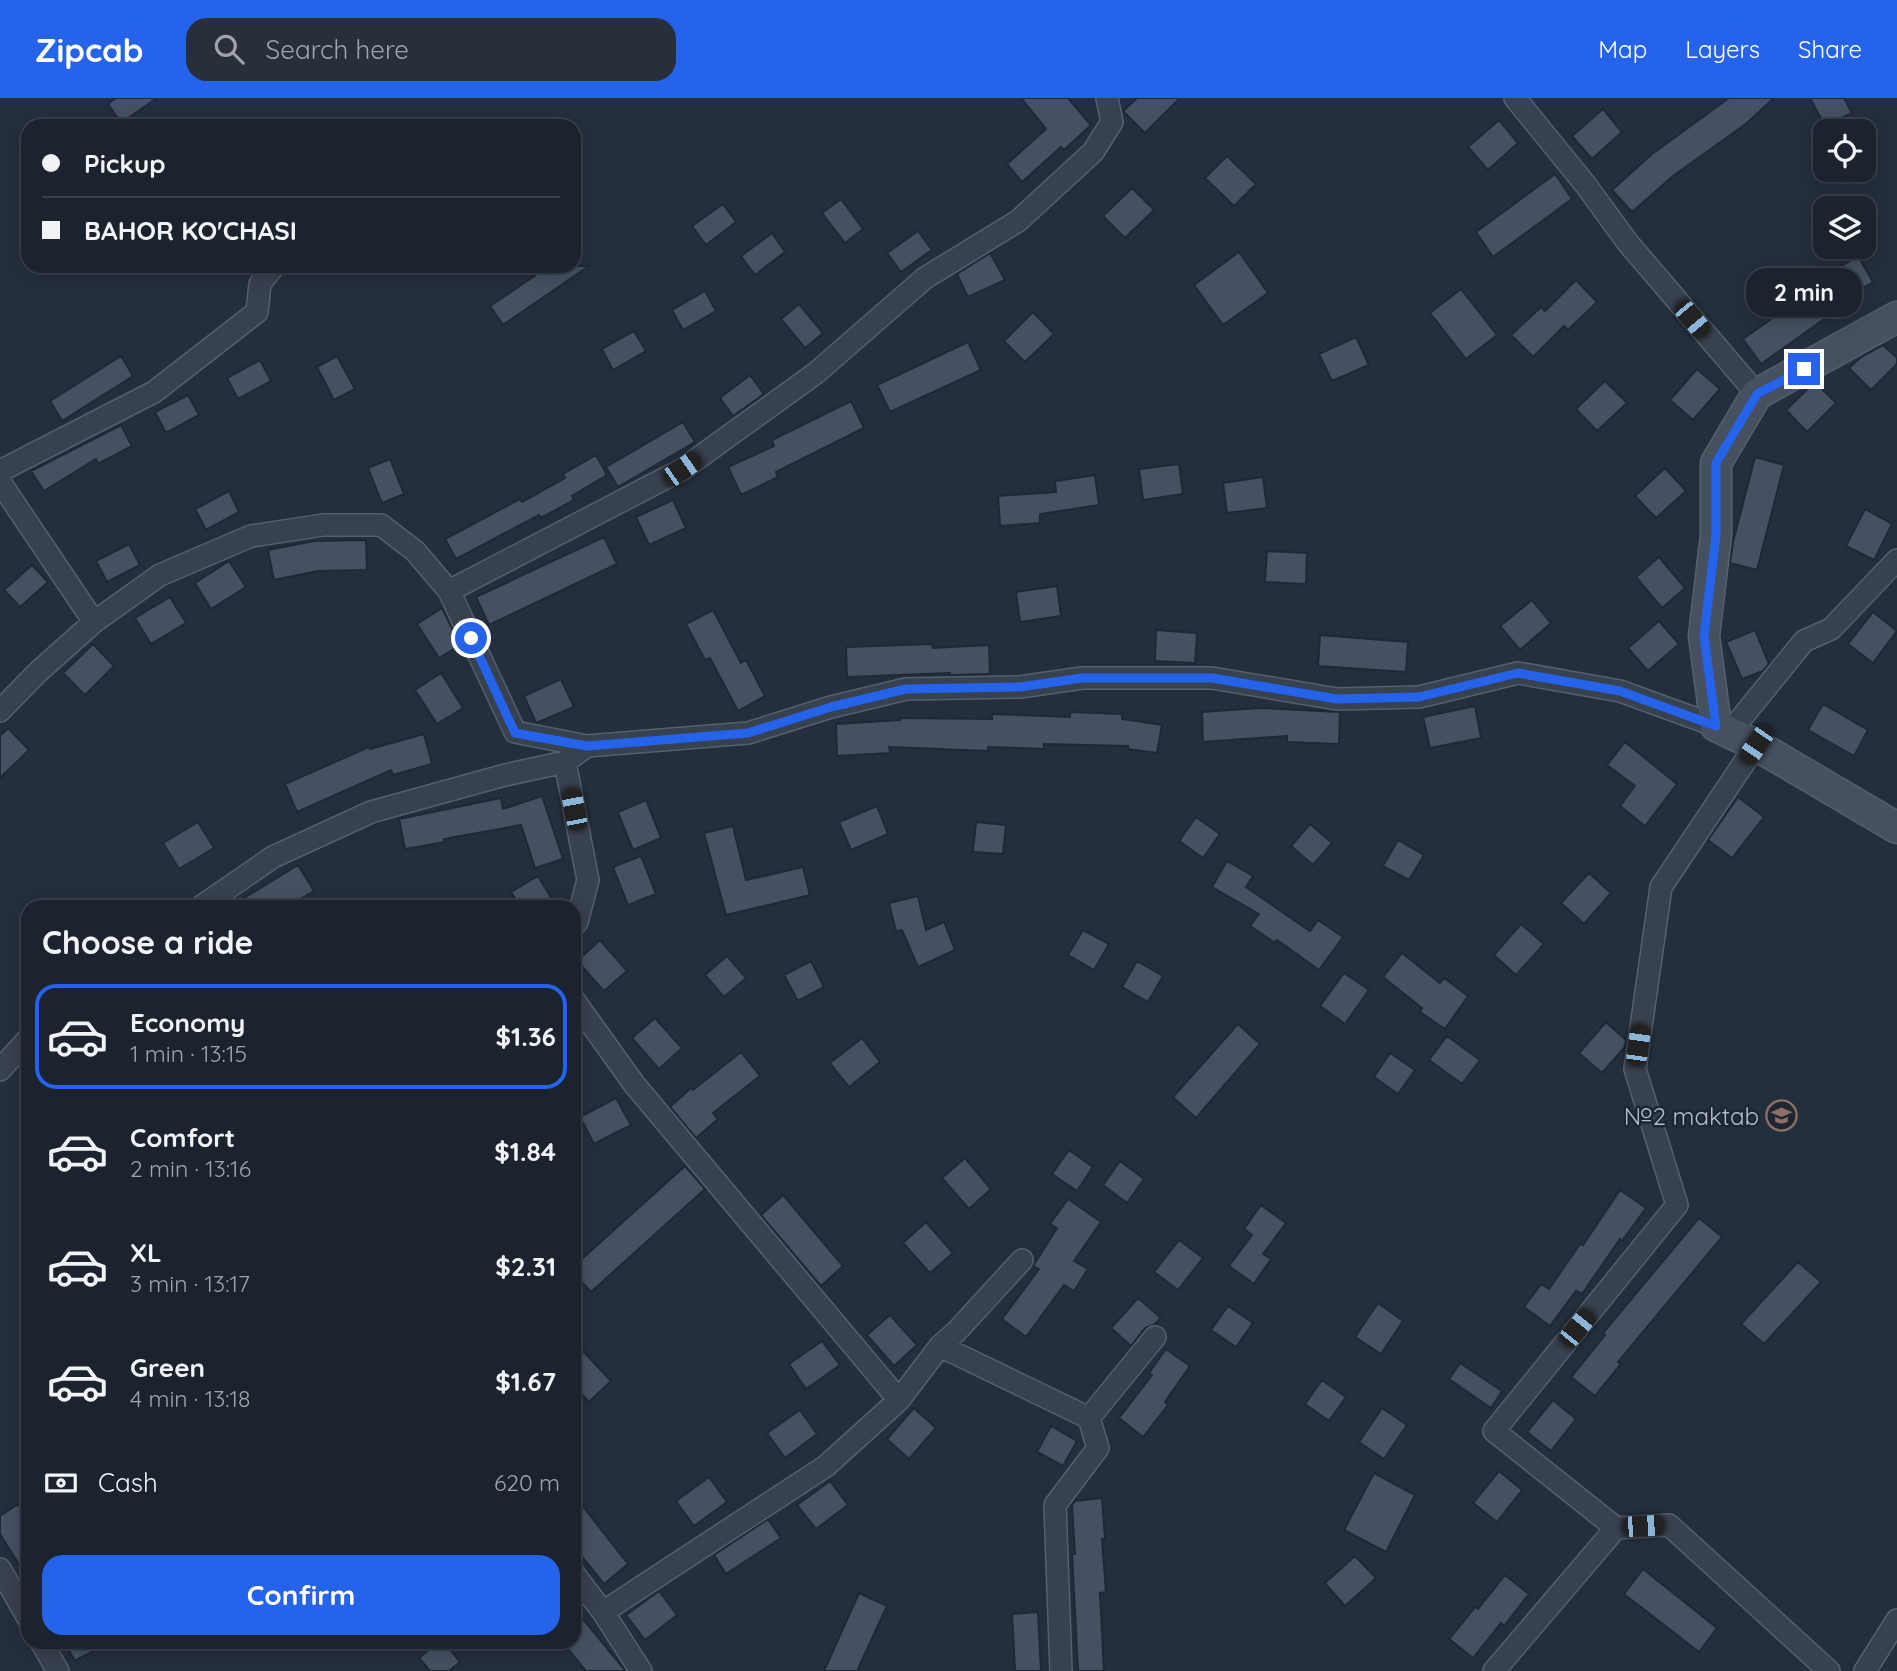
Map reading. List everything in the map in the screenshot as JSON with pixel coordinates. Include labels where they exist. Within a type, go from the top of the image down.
[{"type":"street","points":[[449,591],[682,469],[816,373],[925,278],[1018,221],[1093,152],[1112,122],[1107,98]]},
{"type":"street","points":[[1515,98],[1585,184],[1628,243],[1757,394]]},
{"type":"street","points":[[0,471],[154,392],[257,312],[260,284],[269,273]]},
{"type":"street","points":[[1723,729],[1704,636],[1716,535],[1716,463],[1757,394],[1897,317]]},
{"type":"street","points":[[0,482],[94,622]]},
{"type":"street","points":[[0,711],[37,673],[94,622],[160,575],[251,536],[323,525],[381,525],[415,551],[449,591],[515,733],[587,746],[748,733],[831,707],[906,689],[1020,687],[1082,678],[1212,678],[1337,699],[1419,697],[1518,673],[1620,691],[1723,729],[1756,745],[1897,828]]},
{"type":"street","points":[[1723,729],[1804,641],[1831,629],[1897,560]]},
{"type":"street","points":[[1756,745],[1661,887],[1634,1069],[1676,1205],[1494,1430],[1616,1528],[1669,1525],[1829,1671]]},
{"type":"street","points":[[211,900],[274,857],[371,811],[565,762],[587,746]]},
{"type":"street","points":[[565,762],[588,880],[581,907]]},
{"type":"street","points":[[581,1010],[634,1084],[899,1400]]},
{"type":"street","points":[[0,1070],[21,1047]]},
{"type":"street","points":[[603,1612],[825,1466],[899,1400],[940,1346],[1022,1260]]},
{"type":"street","points":[[1089,1418],[1155,1337]]},
{"type":"street","points":[[940,1346],[1089,1418],[1098,1448],[1055,1504],[1061,1671]]},
{"type":"street","points":[[1494,1671],[1616,1528]]},
{"type":"street","points":[[0,1569],[21,1606]]},
{"type":"street","points":[[581,1583],[641,1671]]},
{"type":"street","points":[[1865,1671],[1897,1620]]},
{"type":"street","points":[[45,1649],[58,1671]]},
{"type":"building","points":[[116,98],[157,98],[127,119],[118,119],[108,104]]},
{"type":"building","points":[[1021,98],[1068,98],[1091,125],[1064,150],[1061,147],[1022,182],[1007,164],[1046,129]]},
{"type":"building","points":[[1137,98],[1180,98],[1145,133],[1123,111]]},
{"type":"building","points":[[1729,98],[1774,98],[1747,123],[1673,176],[1632,212],[1612,190],[1652,154]]},
{"type":"building","points":[[1810,98],[1844,98],[1852,113],[1840,119],[1821,119]]},
{"type":"building","points":[[1603,109],[1622,132],[1592,159],[1572,136]]},
{"type":"building","points":[[1499,120],[1518,143],[1488,170],[1468,147]]},
{"type":"building","points":[[1227,156],[1256,184],[1234,206],[1205,178]]},
{"type":"building","points":[[1555,174],[1572,199],[1493,257],[1476,232]]},
{"type":"building","points":[[1132,188],[1154,210],[1125,238],[1103,216]]},
{"type":"building","points":[[841,199],[863,229],[845,243],[822,213]]},
{"type":"building","points":[[723,204],[736,222],[706,245],[692,226]]},
{"type":"building","points":[[918,231],[932,250],[901,272],[887,253]]},
{"type":"building","points":[[772,233],[785,252],[755,275],[741,256]]},
{"type":"building","points":[[1239,252],[1268,293],[1223,325],[1194,285]]},
{"type":"building","points":[[990,253],[1005,280],[968,297],[957,274]]},
{"type":"building","points":[[1853,259],[1860,259],[1873,282],[1831,307],[1834,312],[1761,364],[1743,339],[1825,281],[1823,277]]},
{"type":"building","points":[[539,273],[579,273],[503,325],[490,306]]},
{"type":"building","points":[[1576,280],[1597,302],[1568,330],[1564,326],[1533,357],[1511,335],[1541,307],[1545,311]]},
{"type":"building","points":[[1461,289],[1497,335],[1466,359],[1430,313]]},
{"type":"building","points":[[705,291],[716,311],[683,330],[672,310]]},
{"type":"building","points":[[799,304],[823,333],[805,348],[781,319]]},
{"type":"building","points":[[1033,312],[1054,334],[1025,362],[1004,341]]},
{"type":"building","points":[[634,331],[646,351],[613,370],[602,349]]},
{"type":"building","points":[[1356,337],[1369,365],[1332,381],[1319,354]]},
{"type":"building","points":[[968,342],[981,370],[890,412],[877,385]]},
{"type":"building","points":[[1883,345],[1897,358],[1897,364],[1871,390],[1849,368],[1861,357]]},
{"type":"building","points":[[121,356],[133,376],[62,421],[50,401]]},
{"type":"building","points":[[337,356],[355,389],[334,400],[317,367]]},
{"type":"building","points":[[260,360],[271,381],[238,399],[227,378]]},
{"type":"building","points":[[1697,369],[1720,389],[1693,420],[1670,400]]},
{"type":"building","points":[[750,375],[764,394],[733,416],[720,398]]},
{"type":"building","points":[[1605,381],[1627,403],[1597,431],[1576,409]]},
{"type":"building","points":[[1815,382],[1836,403],[1807,432],[1786,410]]},
{"type":"building","points":[[188,395],[199,415],[166,433],[155,412]]},
{"type":"building","points":[[851,401],[864,428],[776,472],[778,477],[741,495],[728,467],[774,446],[772,440]]},
{"type":"building","points":[[683,422],[695,442],[618,487],[606,467]]},
{"type":"building","points":[[121,425],[132,446],[98,464],[96,459],[44,491],[31,471]]},
{"type":"building","points":[[596,455],[607,475],[572,496],[574,500],[541,518],[539,515],[456,559],[445,539],[520,499],[522,502],[565,478],[563,474]]},
{"type":"building","points":[[1755,457],[1784,465],[1757,570],[1730,563]]},
{"type":"building","points":[[390,459],[404,494],[382,503],[368,468]]},
{"type":"building","points":[[1179,464],[1183,494],[1143,500],[1139,469]]},
{"type":"building","points":[[1665,468],[1686,491],[1656,518],[1635,496]]},
{"type":"building","points":[[1095,475],[1099,505],[1040,514],[1040,523],[1000,526],[998,496],[1056,492],[1055,481]]},
{"type":"building","points":[[1263,477],[1267,508],[1227,513],[1223,483]]},
{"type":"building","points":[[229,491],[239,512],[206,530],[195,509]]},
{"type":"building","points":[[673,500],[686,528],[649,545],[636,517]]},
{"type":"building","points":[[1865,509],[1892,524],[1874,560],[1846,546]]},
{"type":"building","points":[[604,537],[617,564],[489,625],[476,597]]},
{"type":"building","points":[[366,540],[367,570],[318,571],[274,580],[268,550],[314,541]]},
{"type":"building","points":[[129,544],[140,565],[107,582],[96,561]]},
{"type":"building","points":[[1267,551],[1307,553],[1306,584],[1265,582]]},
{"type":"building","points":[[1659,557],[1685,588],[1662,608],[1636,577]]},
{"type":"building","points":[[229,561],[246,587],[211,609],[195,583]]},
{"type":"building","points":[[32,565],[48,582],[20,607],[4,590]]},
{"type":"building","points":[[1057,586],[1061,616],[1020,622],[1016,592]]},
{"type":"building","points":[[170,597],[186,623],[151,644],[135,618]]},
{"type":"building","points":[[1532,600],[1551,623],[1520,650],[1500,626]]},
{"type":"building","points":[[442,608],[460,645],[439,658],[417,624]]},
{"type":"building","points":[[713,610],[741,663],[746,660],[765,696],[738,711],[710,658],[705,660],[686,624]]},
{"type":"building","points":[[1873,612],[1897,631],[1873,663],[1848,644]]},
{"type":"building","points":[[1659,621],[1679,644],[1648,671],[1628,648]]},
{"type":"building","points":[[1156,630],[1197,633],[1195,663],[1155,661]]},
{"type":"building","points":[[1755,630],[1769,664],[1763,671],[1742,679],[1726,642]]},
{"type":"building","points":[[1320,635],[1408,642],[1406,672],[1318,666]]},
{"type":"building","points":[[93,644],[114,666],[85,695],[63,673]]},
{"type":"building","points":[[932,644],[933,648],[989,645],[990,674],[847,677],[846,647]]},
{"type":"building","points":[[441,673],[463,708],[437,724],[415,690]]},
{"type":"building","points":[[561,679],[574,707],[536,723],[524,696]]},
{"type":"building","points":[[1823,704],[1868,730],[1854,756],[1808,730]]},
{"type":"building","points":[[1475,706],[1481,738],[1430,748],[1423,717]]},
{"type":"building","points":[[1260,708],[1340,712],[1339,744],[1287,742],[1287,736],[1203,742],[1202,712]]},
{"type":"building","points":[[1070,712],[1122,714],[1122,719],[1162,725],[1157,753],[1128,749],[1128,746],[1044,744],[1044,749],[988,747],[988,751],[889,747],[890,753],[837,756],[836,724],[900,718],[992,719],[992,714],[1070,717]]},
{"type":"building","points":[[8,728],[29,750],[0,778],[0,736]]},
{"type":"building","points":[[424,734],[432,764],[393,775],[391,770],[297,812],[285,784],[369,747],[370,749]]},
{"type":"building","points":[[1625,742],[1677,784],[1645,826],[1620,806],[1635,786],[1607,765]]},
{"type":"building","points":[[542,796],[563,859],[535,868],[521,825],[405,849],[399,819],[501,798],[503,809]]},
{"type":"building","points":[[1738,797],[1764,817],[1732,858],[1708,840]]},
{"type":"building","points":[[646,800],[661,838],[633,850],[618,812]]},
{"type":"building","points":[[877,806],[888,834],[851,850],[839,822]]},
{"type":"building","points":[[1196,817],[1220,834],[1203,858],[1179,841]]},
{"type":"building","points":[[198,822],[214,848],[179,869],[163,843]]},
{"type":"building","points":[[976,822],[1006,825],[1003,854],[973,852]]},
{"type":"building","points":[[1310,824],[1332,843],[1313,865],[1291,846]]},
{"type":"building","points":[[733,826],[746,880],[803,867],[810,895],[726,915],[704,833]]},
{"type":"building","points":[[1398,840],[1424,855],[1409,880],[1383,866]]},
{"type":"building","points":[[641,856],[656,894],[628,905],[613,867]]},
{"type":"building","points":[[1227,861],[1253,876],[1246,887],[1310,931],[1318,920],[1343,937],[1319,970],[1277,940],[1275,943],[1250,926],[1259,914],[1212,887]]},
{"type":"building","points":[[298,865],[314,891],[298,900],[241,900]]},
{"type":"building","points":[[1589,873],[1611,893],[1584,924],[1561,903]]},
{"type":"building","points":[[538,876],[552,900],[516,900],[511,892]]},
{"type":"building","points":[[918,896],[926,930],[944,922],[955,950],[918,967],[902,930],[896,931],[889,903]]},
{"type":"building","points":[[1521,924],[1544,944],[1516,975],[1494,955]]},
{"type":"building","points":[[1083,930],[1109,944],[1094,970],[1068,955]]},
{"type":"building","points":[[600,940],[627,971],[604,991],[581,965],[581,957]]},
{"type":"building","points":[[1402,953],[1440,983],[1444,978],[1468,996],[1445,1029],[1420,1012],[1422,1008],[1383,977]]},
{"type":"building","points":[[727,956],[746,978],[724,997],[705,975]]},
{"type":"building","points":[[811,961],[824,987],[798,1001],[784,975]]},
{"type":"building","points":[[1137,961],[1163,976],[1148,1002],[1122,987]]},
{"type":"building","points":[[1344,973],[1369,990],[1345,1024],[1320,1006]]},
{"type":"building","points":[[655,1018],[682,1048],[659,1069],[632,1038]]},
{"type":"building","points":[[1606,1022],[1626,1040],[1625,1047],[1602,1073],[1579,1053]]},
{"type":"building","points":[[1238,1024],[1260,1044],[1196,1118],[1173,1097]]},
{"type":"building","points":[[1447,1036],[1480,1060],[1462,1084],[1429,1060]]},
{"type":"building","points":[[862,1038],[880,1062],[849,1087],[830,1063]]},
{"type":"building","points":[[741,1052],[760,1076],[713,1113],[718,1119],[696,1138],[670,1107],[691,1088],[693,1090]]},
{"type":"building","points":[[1390,1053],[1415,1070],[1398,1094],[1374,1077]]},
{"type":"building","points":[[616,1098],[631,1125],[594,1144],[581,1116]]},
{"type":"building","points":[[1069,1150],[1093,1167],[1077,1191],[1052,1174]]},
{"type":"building","points":[[965,1158],[991,1189],[969,1209],[942,1178]]},
{"type":"building","points":[[1120,1161],[1144,1179],[1127,1203],[1103,1185]]},
{"type":"building","points":[[685,1166],[705,1189],[591,1292],[581,1281],[581,1260]]},
{"type":"building","points":[[1620,1190],[1646,1208],[1622,1241],[1620,1239],[1582,1294],[1576,1291],[1550,1326],[1524,1307],[1541,1284],[1549,1289]]},
{"type":"building","points":[[783,1195],[843,1266],[821,1286],[761,1215]]},
{"type":"building","points":[[1068,1199],[1101,1222],[1074,1261],[1088,1269],[1074,1291],[1064,1285],[1026,1337],[1002,1319],[1039,1269],[1033,1266],[1057,1228],[1050,1224]]},
{"type":"building","points":[[1261,1205],[1286,1223],[1263,1254],[1271,1259],[1254,1284],[1229,1266],[1252,1235],[1244,1229]]},
{"type":"building","points":[[1699,1218],[1722,1237],[1618,1362],[1621,1364],[1595,1396],[1571,1377],[1605,1335],[1603,1333]]},
{"type":"building","points":[[926,1222],[953,1253],[930,1273],[903,1243]]},
{"type":"building","points":[[1179,1240],[1203,1258],[1178,1290],[1154,1272]]},
{"type":"building","points":[[1798,1262],[1821,1282],[1764,1344],[1741,1324]]},
{"type":"building","points":[[1138,1298],[1161,1318],[1145,1328],[1131,1346],[1111,1328]]},
{"type":"building","points":[[1378,1303],[1403,1321],[1381,1354],[1355,1337]]},
{"type":"building","points":[[1228,1306],[1253,1323],[1236,1347],[1211,1330]]},
{"type":"building","points":[[890,1315],[917,1345],[894,1366],[867,1335]]},
{"type":"building","points":[[822,1341],[840,1365],[806,1389],[789,1364]]},
{"type":"building","points":[[1166,1349],[1190,1366],[1165,1402],[1168,1405],[1143,1437],[1119,1418],[1152,1375],[1149,1373]]},
{"type":"building","points":[[583,1351],[611,1381],[589,1402],[581,1393]]},
{"type":"building","points":[[1460,1363],[1502,1391],[1491,1408],[1449,1379]]},
{"type":"building","points":[[1322,1380],[1346,1397],[1329,1421],[1305,1404]]},
{"type":"building","points":[[1553,1400],[1576,1419],[1551,1451],[1527,1432]]},
{"type":"building","points":[[914,1408],[936,1428],[909,1459],[887,1439]]},
{"type":"building","points":[[1382,1408],[1407,1425],[1384,1459],[1359,1442]]},
{"type":"building","points":[[800,1410],[817,1434],[785,1458],[767,1433]]},
{"type":"building","points":[[1051,1426],[1077,1441],[1063,1466],[1037,1452]]},
{"type":"building","points":[[1499,1471],[1522,1490],[1497,1522],[1473,1503]]},
{"type":"building","points":[[1374,1473],[1415,1495],[1386,1552],[1344,1530]]},
{"type":"building","points":[[709,1477],[727,1502],[694,1526],[676,1501]]},
{"type":"building","points":[[830,1481],[848,1505],[816,1529],[797,1505]]},
{"type":"building","points":[[1102,1498],[1106,1592],[1100,1593],[1104,1671],[1078,1671],[1072,1505],[1075,1501]]},
{"type":"building","points":[[18,1504],[21,1509],[21,1568],[0,1534],[0,1516]]},
{"type":"building","points":[[581,1504],[628,1564],[604,1584],[581,1556]]},
{"type":"building","points":[[768,1519],[781,1538],[726,1574],[714,1555]]},
{"type":"building","points":[[1355,1556],[1376,1578],[1345,1606],[1325,1583]]},
{"type":"building","points":[[1643,1569],[1717,1628],[1699,1652],[1624,1594]]},
{"type":"building","points":[[1505,1575],[1529,1594],[1504,1626],[1501,1623],[1473,1658],[1449,1639]]},
{"type":"building","points":[[659,1591],[677,1615],[645,1640],[626,1615]]},
{"type":"building","points":[[859,1593],[887,1606],[857,1671],[824,1671]]},
{"type":"building","points":[[1038,1612],[1041,1671],[1015,1671],[1012,1614]]},
{"type":"building","points":[[581,1617],[625,1671],[586,1671],[568,1649],[581,1649]]},
{"type":"building","points":[[68,1649],[97,1649],[75,1661]]},
{"type":"building","points":[[430,1649],[450,1649],[460,1662],[449,1671],[430,1671],[419,1658]]},
{"type":"place","name":"№2 maktab","points":[[1782,1116]]},
{"type":"route","points":[[471,638],[515,733],[587,746],[748,733],[831,707],[906,689],[1020,687],[1082,678],[1212,678],[1337,699],[1419,697],[1518,673],[1620,691],[1716,726],[1704,636],[1716,535],[1716,463],[1757,394],[1804,369]]}]
